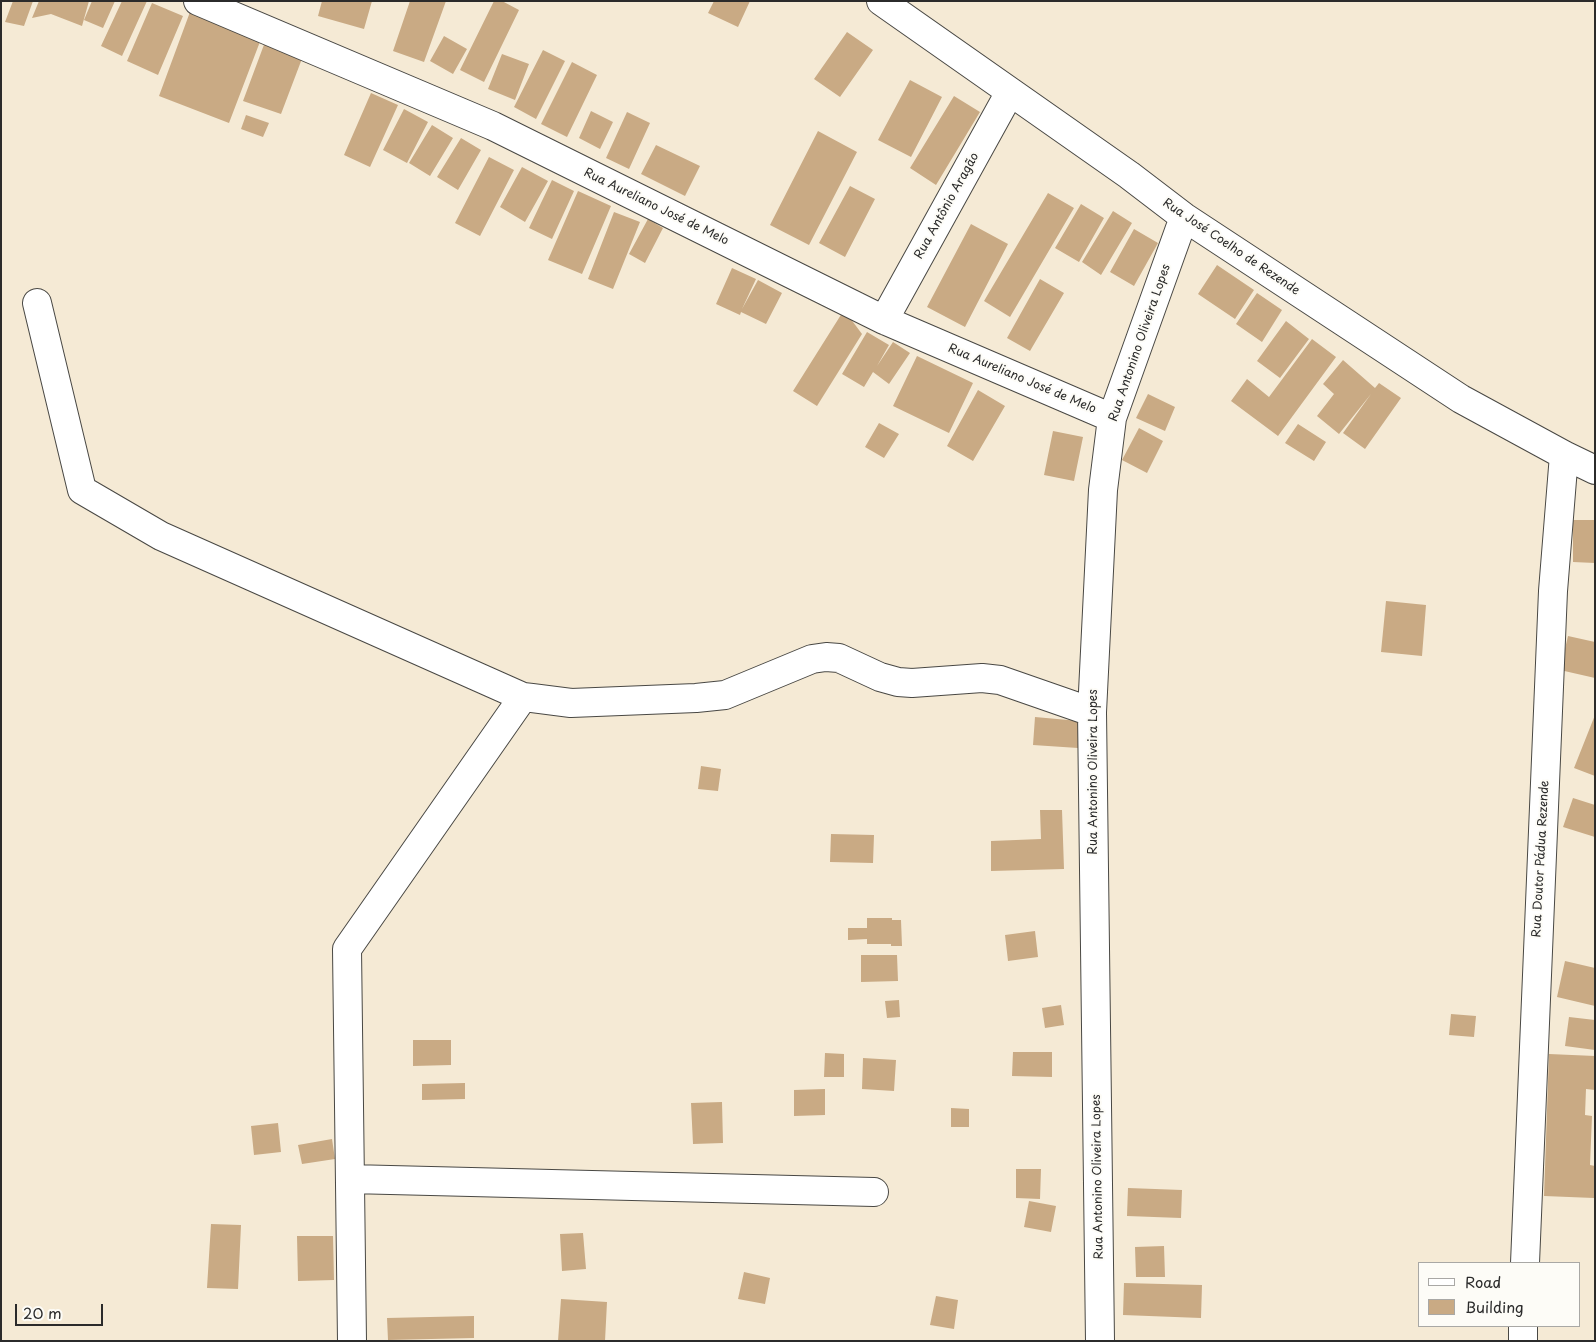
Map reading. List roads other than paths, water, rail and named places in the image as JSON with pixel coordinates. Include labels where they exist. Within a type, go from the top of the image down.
[{"type":"street","name":"Rua Aureliano José de Melo","points":[[198,1],[493,126],[884,320],[1112,418]]},
{"type":"street","name":"Rua José Coelho de Rezende","points":[[881,1],[1128,175],[1184,218],[1461,399],[1595,470]]},
{"type":"street","name":"Rua Antônio Aragão","points":[[884,320],[1010,92]]},
{"type":"street","name":"Rua Antonino Oliveira Lopes","points":[[1100,1341],[1092,712],[1103,490],[1112,418],[1184,218]]},
{"type":"street","points":[[37,303],[82,490],[161,536],[520,699],[571,703],[725,695],[812,659],[826,657],[839,658],[898,682],[912,683],[982,678],[1000,680],[1092,712]]},
{"type":"street","name":"Rua Doutor Pádua Rezende","points":[[1525,1262],[1553,591],[1564,455]]},
{"type":"street","points":[[352,1341],[347,949],[520,699]]},
{"type":"street","points":[[350,1179],[874,1192]]},
{"type":"street","points":[[1523,1327],[1523,1341]]}]
